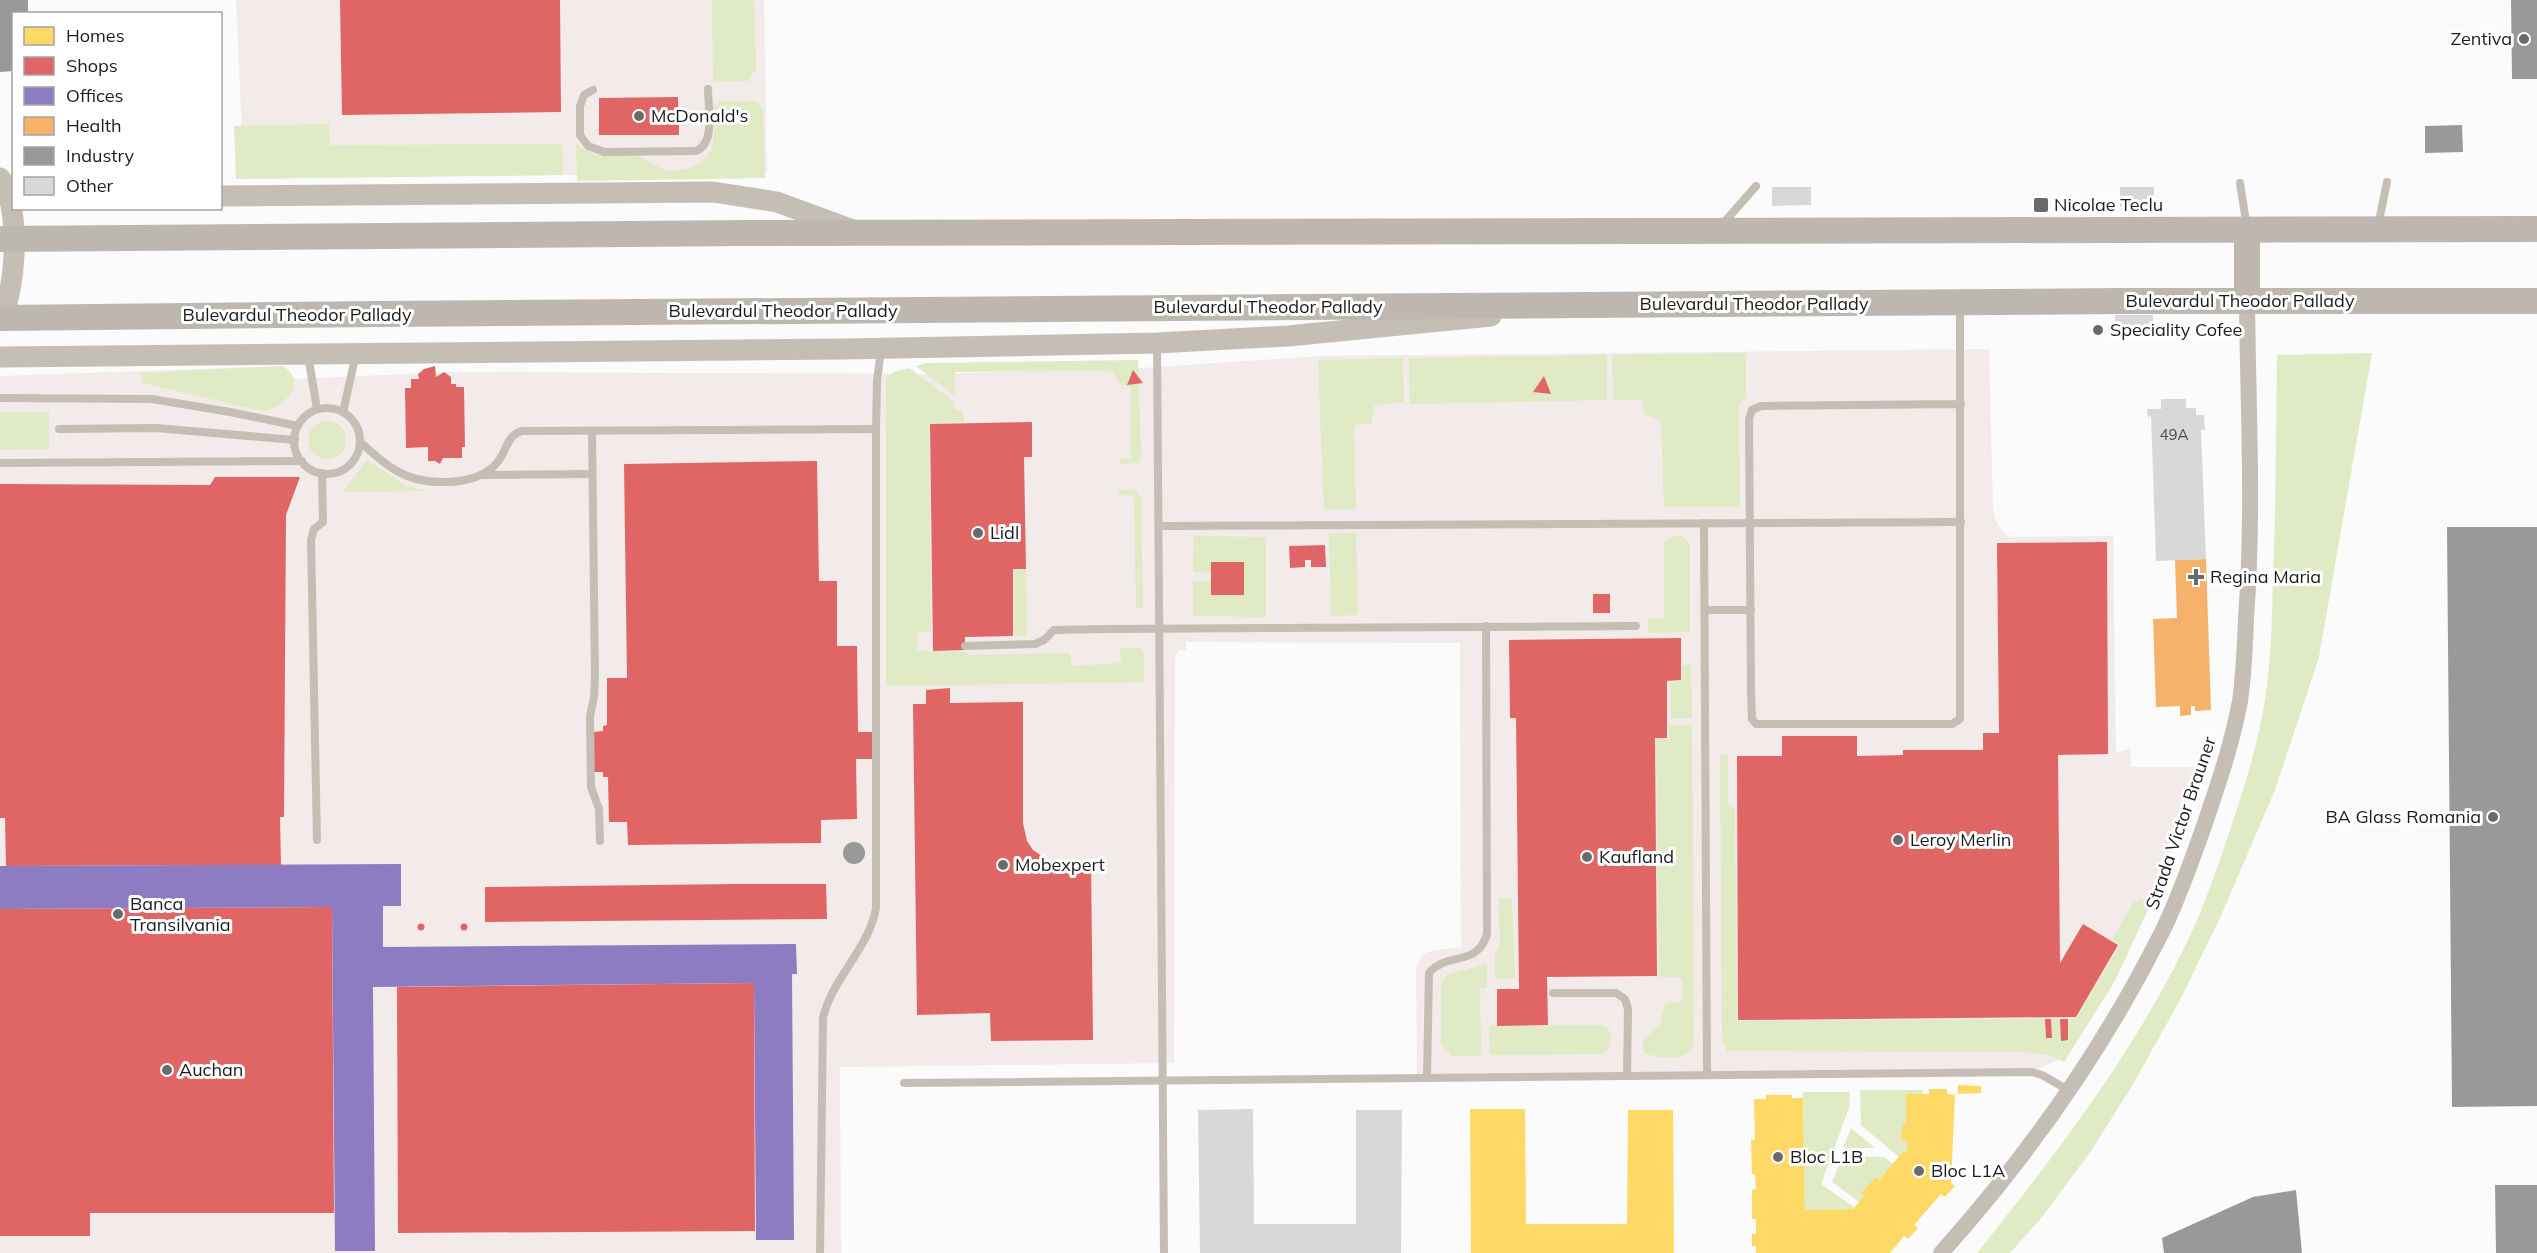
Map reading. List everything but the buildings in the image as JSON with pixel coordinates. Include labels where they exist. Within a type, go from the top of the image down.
[{"type":"main road","points":[[0,239],[748,233],[2537,229]]},
{"type":"main road","points":[[2247,231],[2247,301]]},
{"type":"main road","name":"Bulevardul Theodor Pallady","points":[[0,319],[1960,302],[2537,301]]},
{"type":"street","points":[[0,178],[8,197],[13,232],[13,279],[10,296],[0,319]]},
{"type":"street","points":[[222,196],[713,192],[777,202],[864,233]]},
{"type":"street","name":"Strada Victor Brauner","points":[[1941,1253],[2015,1163],[2068,1090],[2111,1025],[2163,931],[2215,796],[2234,729],[2244,663],[2249,568],[2247,301]]},
{"type":"street","points":[[0,357],[1157,343],[1324,332],[1486,316],[1559,305]]},
{"type":"lane","points":[[593,90],[584,95],[580,106],[580,135],[588,146],[604,152],[685,151],[702,149],[708,140],[708,88]]},
{"type":"lane","points":[[2378,231],[2387,182]]},
{"type":"lane","points":[[2240,183],[2247,231]]},
{"type":"lane","points":[[1718,230],[1756,186]]},
{"type":"lane","points":[[1960,302],[1961,404],[1960,718],[1952,724],[1764,726],[1756,724],[1752,719],[1749,419],[1756,407],[1961,404]]},
{"type":"lane","points":[[1157,343],[1164,1253]]},
{"type":"lane","points":[[820,1253],[823,1018],[828,1001],[869,933],[876,908],[876,429],[877,381],[881,348]]},
{"type":"lane","points":[[308,354],[317,409]]},
{"type":"lane","points":[[343,412],[356,354]]},
{"type":"lane","points":[[0,398],[152,399],[298,426]]},
{"type":"lane","points":[[317,409],[335,409],[343,412],[356,425],[360,442],[352,462],[344,469],[333,473],[315,471],[302,461],[297,453],[295,440],[298,426],[302,419],[317,409]]},
{"type":"lane","points":[[59,429],[156,428],[295,440]]},
{"type":"lane","points":[[481,475],[497,464],[507,442],[521,431],[876,429]]},
{"type":"lane","points":[[592,431],[595,677],[590,716],[591,787],[599,809],[600,841]]},
{"type":"lane","points":[[360,442],[396,471],[409,477],[435,481],[468,479],[481,475],[592,474]]},
{"type":"lane","points":[[0,463],[302,461]]},
{"type":"lane","points":[[317,840],[311,540],[314,528],[323,522],[322,473]]},
{"type":"lane","points":[[1159,526],[1961,522]]},
{"type":"lane","points":[[1704,523],[1707,1075]]},
{"type":"lane","points":[[1705,610],[1751,609]]},
{"type":"lane","points":[[1427,1077],[1429,973],[1440,963],[1469,957],[1478,951],[1485,943],[1487,934],[1486,626]]},
{"type":"lane","points":[[965,646],[1031,645],[1044,640],[1054,630],[1636,626]]},
{"type":"lane","points":[[1553,993],[1616,993],[1625,999],[1628,1009],[1627,1076]]},
{"type":"lane","points":[[904,1083],[2032,1072],[2068,1090]]},
{"type":"shaded area","points":[[236,0],[764,0],[767,173],[244,178]]},
{"type":"shaded area","points":[[1989,349],[1993,509],[1996,522],[2007,537],[2113,536],[2116,753],[2131,748],[2131,767],[2201,767],[2177,835],[2152,893],[2124,947],[2060,1059],[2032,1072],[1417,1077],[1416,966],[1425,953],[1461,947],[1460,643],[1186,642],[1186,650],[1179,650],[1175,658],[1174,1063],[840,1067],[841,1253],[0,1253],[0,376],[283,366],[293,379],[452,372],[931,374],[1141,368],[1323,356]]},
{"type":"green space","points":[[712,0],[754,0],[756,69],[748,81],[713,82]]},
{"type":"green space","points":[[720,101],[756,101],[760,104],[763,111],[765,178],[577,181],[576,143],[593,154],[636,156],[665,170],[680,170],[695,166],[711,150],[714,134],[713,106]]},
{"type":"green space","points":[[329,124],[330,145],[562,144],[563,175],[236,179],[234,126]]},
{"type":"green space","points":[[1746,353],[1746,399],[1742,400],[1739,406],[1740,507],[1664,507],[1661,420],[1645,415],[1641,400],[1613,400],[1612,355]]},
{"type":"green space","points":[[2372,353],[2319,657],[2275,790],[2220,918],[2180,1000],[2132,1086],[2091,1151],[2042,1217],[2010,1253],[1977,1253],[2067,1137],[2123,1055],[2173,970],[2210,888],[2245,783],[2265,700],[2269,665],[2275,521],[2277,355]]},
{"type":"green space","points":[[1607,355],[1607,400],[1410,404],[1409,358]]},
{"type":"green space","points":[[1403,358],[1404,402],[1375,405],[1371,424],[1354,425],[1356,509],[1324,509],[1318,360]]},
{"type":"green space","points":[[1138,360],[1141,456],[1139,463],[1121,464],[1118,459],[1131,459],[1131,387],[1121,385],[1113,373],[1108,371],[955,372],[955,396],[916,366],[926,363]]},
{"type":"green space","points":[[283,366],[290,372],[293,379],[290,393],[278,405],[263,411],[142,383],[141,373]]},
{"type":"green space","points":[[910,368],[954,402],[955,410],[963,411],[964,422],[929,423],[931,632],[917,632],[917,651],[965,652],[969,655],[1070,653],[1071,666],[1121,663],[1120,648],[1140,648],[1144,653],[1144,682],[886,686],[886,380],[893,372]]},
{"type":"green space","points":[[0,412],[49,412],[49,449],[0,450]]},
{"type":"green space","points":[[327,421],[341,426],[346,440],[341,454],[327,459],[313,454],[308,440],[313,426]]},
{"type":"green space","points":[[367,460],[406,486],[430,491],[343,492]]},
{"type":"green space","points":[[1121,490],[1136,490],[1141,498],[1143,608],[1136,608],[1134,498],[1132,495],[1117,495]]},
{"type":"green space","points":[[1329,533],[1356,533],[1358,615],[1331,616]]},
{"type":"green space","points":[[1194,536],[1266,537],[1266,617],[1193,616],[1193,581],[1211,581],[1211,595],[1244,595],[1244,562],[1211,562],[1211,573],[1193,572]]},
{"type":"green space","points":[[1673,536],[1682,536],[1690,544],[1690,632],[1648,633],[1648,619],[1664,619],[1664,543]]},
{"type":"green space","points":[[1014,569],[1026,569],[1027,636],[1014,636]]},
{"type":"green space","points":[[1682,665],[1691,665],[1692,718],[1671,718],[1670,682],[1682,681]]},
{"type":"green space","points":[[1669,725],[1692,725],[1694,1043],[1692,1049],[1681,1056],[1657,1057],[1644,1053],[1643,1041],[1660,1023],[1665,1004],[1680,1001],[1683,993],[1680,977],[1659,977],[1656,739],[1669,739]]},
{"type":"green space","points":[[1720,754],[1728,755],[1728,803],[1735,808],[1737,1021],[2045,1019],[2047,1038],[2052,1037],[2051,1019],[2060,1019],[2061,1040],[2068,1040],[2068,1019],[2076,1019],[2120,945],[2112,940],[2133,903],[2140,899],[2152,901],[2115,981],[2064,1062],[2050,1055],[2024,1052],[1727,1051],[1722,1038]]},
{"type":"green space","points":[[1512,898],[1515,978],[1495,979],[1495,952],[1500,946],[1499,899]]},
{"type":"green space","points":[[1487,964],[1487,988],[1480,988],[1481,1053],[1477,1056],[1452,1056],[1441,1044],[1441,982],[1449,974]]},
{"type":"green space","points":[[1602,1025],[1608,1028],[1611,1039],[1610,1046],[1602,1054],[1490,1055],[1489,1026]]},
{"type":"green space","points":[[1860,1090],[1923,1090],[1923,1094],[1906,1094],[1907,1152],[1899,1157],[1861,1125]]},
{"type":"green space","points":[[1803,1092],[1850,1092],[1849,1108],[1821,1184],[1854,1207],[1853,1209],[1805,1210]]},
{"type":"green space","points":[[1851,1128],[1875,1148],[1843,1148]]},
{"type":"green space","points":[[1843,1156],[1884,1157],[1893,1164],[1859,1202],[1832,1182]]},
{"type":"place","name":"Zentiva","points":[[2524,39]]},
{"type":"place","name":"McDonald's","points":[[639,116]]},
{"type":"place","name":"Nicolae Teclu","points":[[2041,205]]},
{"type":"place","name":"Speciality Cofee","points":[[2098,330]]},
{"type":"place","name":"Lidl","points":[[978,533]]},
{"type":"place","name":"Regina Maria","points":[[2196,577]]},
{"type":"place","name":"BA Glass Romania","points":[[2493,817]]},
{"type":"place","name":"Leroy Merlin","points":[[1898,840]]},
{"type":"place","name":"Kaufland","points":[[1587,857]]},
{"type":"place","name":"Mobexpert","points":[[1003,865]]},
{"type":"place","name":"Banca Transilvania","points":[[118,914]]},
{"type":"place","name":"Auchan","points":[[167,1070]]},
{"type":"place","name":"Bloc L1B","points":[[1778,1157]]},
{"type":"place","name":"Bloc L1A","points":[[1919,1171]]}]
